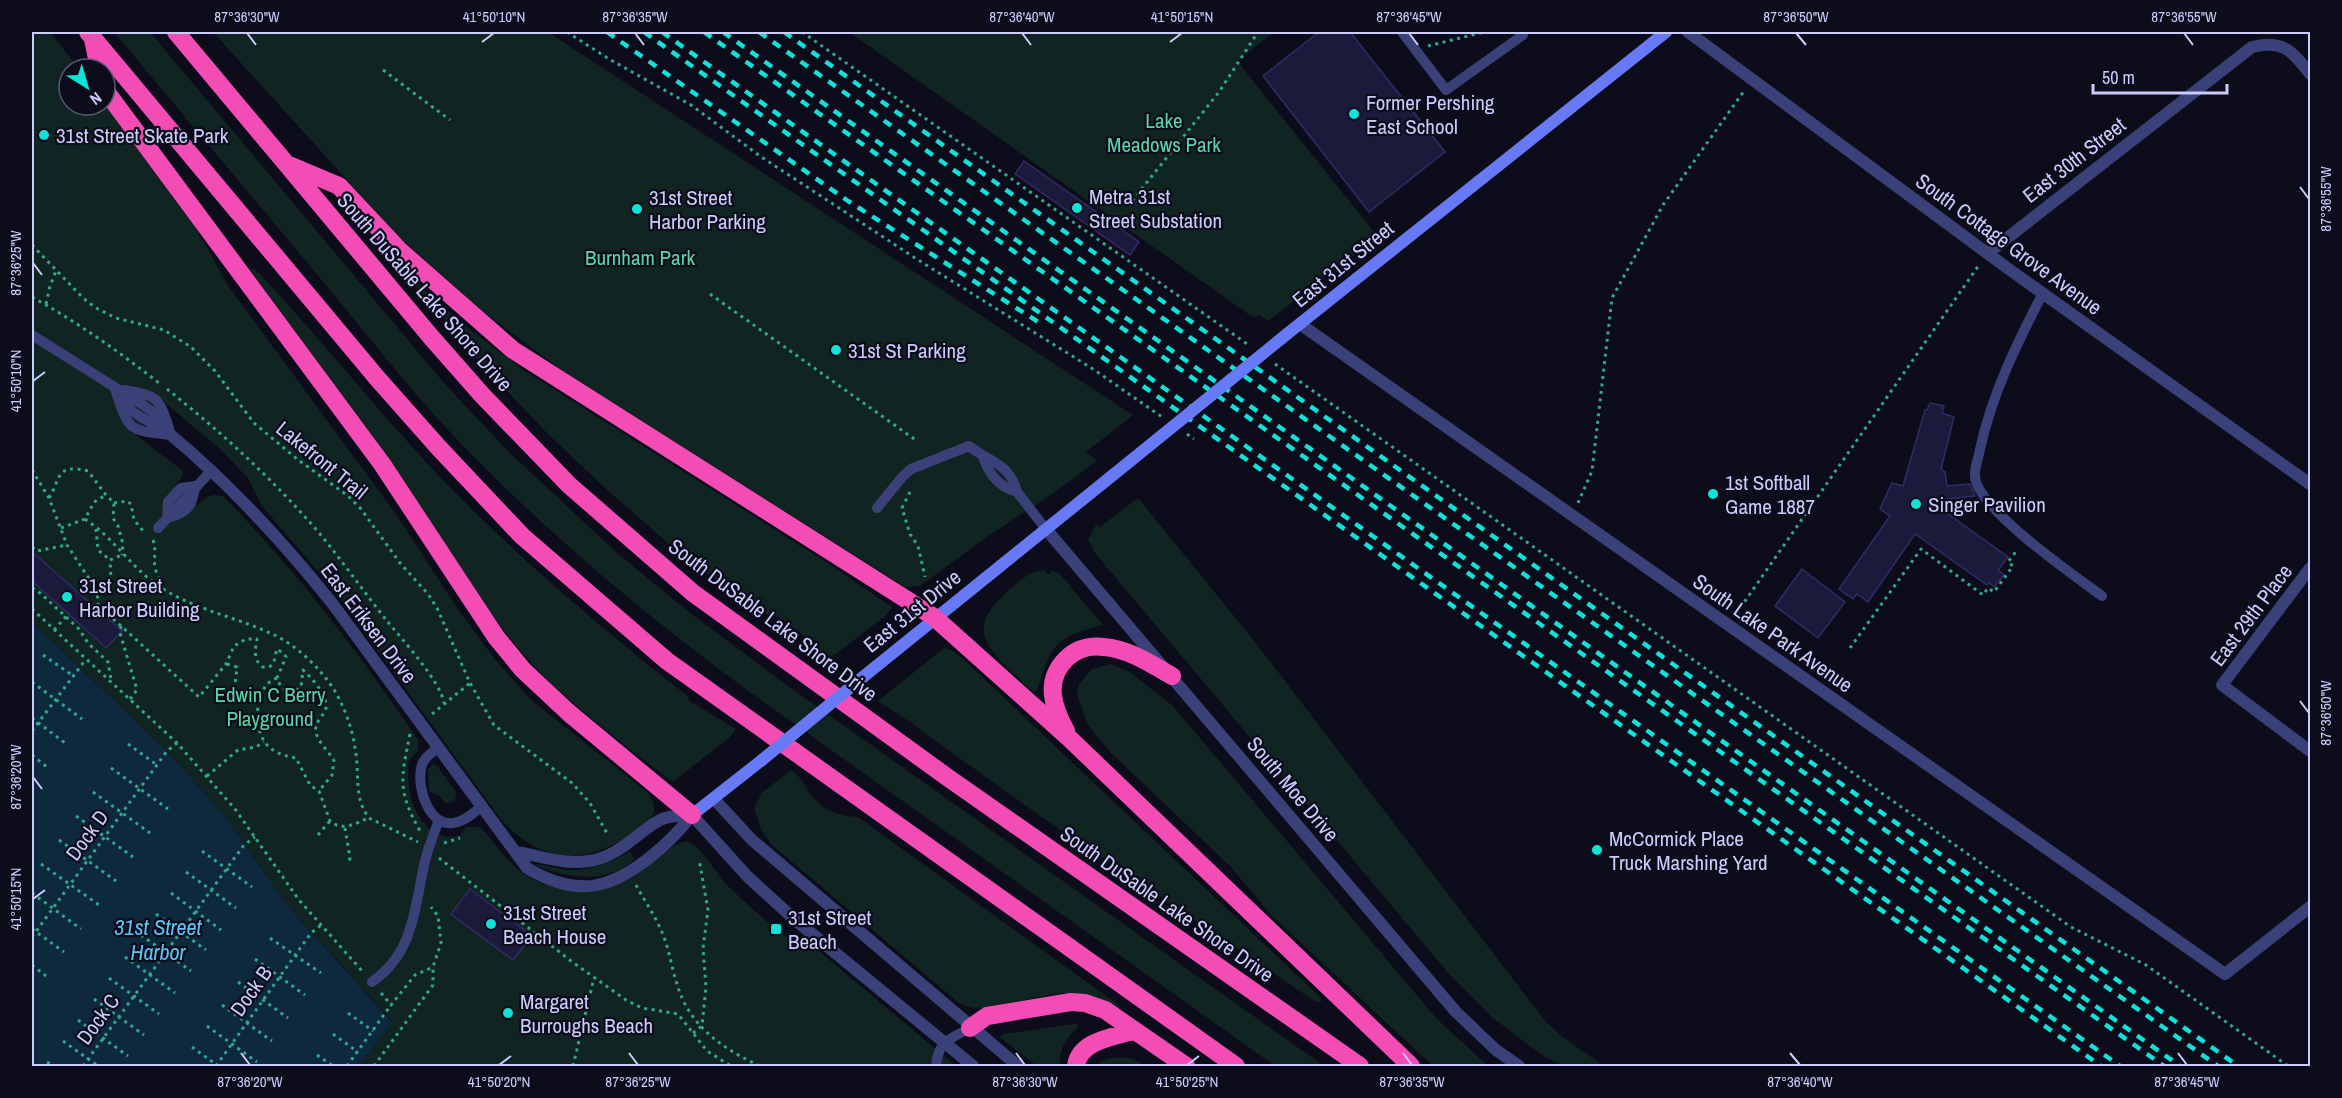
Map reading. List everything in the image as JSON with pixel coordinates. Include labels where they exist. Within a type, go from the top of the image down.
[{"type":"highway","name":"South DuSable Lake Shore Drive","points":[[176,32],[482,395],[569,485],[693,593],[947,777],[1360,1066]]},
{"type":"highway","points":[[90,34],[96,57]]},
{"type":"highway","points":[[90,34],[377,378],[522,536],[667,661],[1236,1066]]},
{"type":"highway","points":[[117,106],[375,455],[496,637],[524,670],[569,713],[692,815]]},
{"type":"highway","points":[[287,164],[339,186],[399,250],[513,350],[934,617],[1069,738],[1411,1066]]},
{"type":"highway","points":[[1069,738],[1052,699],[1052,681],[1058,667],[1072,653],[1088,646],[1121,650],[1172,676]]},
{"type":"highway","points":[[970,1028],[987,1016],[1071,1002],[1085,1003],[1105,1010],[1179,1063]]},
{"type":"highway","points":[[1076,1066],[1082,1053],[1093,1042],[1133,1031]]},
{"type":"main road","name":"East 31st Street","points":[[1045,528],[1666,32]]},
{"type":"main road","name":"East 31st Drive","points":[[692,815],[1045,528]]},
{"type":"street","name":"South Cottage Grove Avenue","points":[[1688,32],[2043,293],[2310,484]]},
{"type":"street","name":"East 30th Street","points":[[1988,253],[2252,47],[2276,44],[2300,60],[2310,74]]},
{"type":"street","name":"South Lake Park Avenue","points":[[1299,324],[2225,974],[2310,908]]},
{"type":"street","name":"East Eriksen Drive","points":[[171,435],[212,470],[268,527],[332,603],[526,868],[539,876],[563,883],[597,885],[616,878],[650,856],[677,835],[692,815]]},
{"type":"street","name":"South Moe Drive","points":[[1045,528],[1456,1012],[1496,1050],[1519,1066]]},
{"type":"street","name":"East 29th Place","points":[[2310,568],[2222,685],[2310,751]]},
{"type":"street","points":[[714,799],[752,840],[970,1028],[1018,1066]]},
{"type":"street","points":[[516,852],[554,862],[591,861],[607,856],[627,845],[662,818],[692,815],[770,898],[973,1066]]},
{"type":"lane","points":[[1402,32],[1446,90],[1523,35]]},
{"type":"lane","points":[[2043,293],[2018,340],[1987,415],[1974,477],[1986,499],[2026,539],[2102,596]]},
{"type":"lane","points":[[32,335],[115,389],[140,402],[154,413],[171,435]]},
{"type":"lane","points":[[115,389],[125,421],[140,431],[171,435]]},
{"type":"lane","points":[[877,508],[911,469],[969,446],[983,457],[987,470],[994,479],[1005,489],[1017,492],[1045,528]]},
{"type":"lane","points":[[158,528],[212,470]]},
{"type":"lane","points":[[438,748],[425,759],[421,769],[421,780],[427,804],[439,820],[452,823],[461,821],[481,807]]},
{"type":"lane","points":[[372,982],[382,975],[402,949],[412,927],[423,869],[439,820]]},
{"type":"lane","points":[[936,1066],[937,1056],[944,1042],[970,1028]]},
{"type":"path","points":[[567,32],[609,59],[691,105],[760,156],[915,258],[1093,369],[1167,420]]},
{"type":"path","points":[[802,32],[1255,350]]},
{"type":"path","points":[[1132,201],[1219,92],[1258,32]]},
{"type":"path","points":[[1416,50],[1484,32]]},
{"type":"path","points":[[383,70],[450,120]]},
{"type":"path","points":[[1572,516],[1592,471],[1612,298],[1663,205],[1752,80]]},
{"type":"path","name":"Lakefront Trail","points":[[32,245],[56,272],[96,308],[116,318],[164,330],[191,347],[215,371],[254,423],[297,459],[348,496],[361,509],[400,563],[433,601],[470,683],[494,725],[572,783],[590,803],[608,836]]},
{"type":"path","points":[[1728,625],[1988,253]]},
{"type":"path","points":[[46,305],[56,272]]},
{"type":"path","points":[[710,294],[917,441]]},
{"type":"path","points":[[32,297],[118,351],[180,399],[280,490],[320,534],[409,647],[437,687],[444,703]]},
{"type":"path","points":[[1274,363],[2071,927],[2146,965],[2288,1066]]},
{"type":"path","points":[[1185,433],[1194,439]]},
{"type":"path","points":[[32,470],[49,498],[67,545],[97,591],[98,605],[199,697],[226,664],[231,650],[239,641],[256,639],[256,660],[263,667],[270,667],[275,662],[277,649],[285,655],[277,678],[266,685],[259,703],[257,720],[264,742],[284,756],[296,758],[310,785],[319,791],[330,821],[345,827],[369,818]]},
{"type":"path","points":[[49,498],[59,474],[65,471],[88,471],[114,503],[113,518],[123,544],[122,555]]},
{"type":"path","points":[[911,490],[902,508],[910,534],[918,546],[925,577]]},
{"type":"path","points":[[61,528],[85,519],[94,502],[106,495]]},
{"type":"path","points":[[114,503],[127,501],[131,504],[134,520],[140,529],[153,540],[155,547],[153,564],[159,578],[156,584]]},
{"type":"path","points":[[85,519],[102,532],[133,567],[156,584],[202,608],[274,634],[310,661],[333,688],[346,717],[355,746],[361,804],[369,818],[429,847],[438,857],[594,978],[642,1008],[678,1014],[707,1051],[731,1066]]},
{"type":"path","points":[[96,528],[98,550],[110,560],[111,579],[97,591]]},
{"type":"path","points":[[32,547],[37,551],[67,545]]},
{"type":"path","points":[[1850,648],[1921,549],[1983,595],[1988,588],[1994,592],[2013,566],[2008,562],[2018,549]]},
{"type":"path","points":[[110,560],[122,555]]},
{"type":"path","points":[[32,588],[68,615],[88,643],[108,662],[111,681]]},
{"type":"path","points":[[32,609],[177,743],[207,776],[255,837],[299,900],[391,1005]]},
{"type":"path","points":[[54,630],[68,615]]},
{"type":"path","points":[[121,626],[120,633],[137,690],[130,699]]},
{"type":"path","points":[[43,655],[72,675]]},
{"type":"path","points":[[32,731],[86,659]]},
{"type":"path","points":[[226,664],[237,667],[234,694]]},
{"type":"path","points":[[277,678],[282,688],[293,693],[301,687],[303,670],[315,683],[326,704],[326,710],[318,720],[316,734],[331,754],[334,768],[332,775],[319,791]]},
{"type":"path","points":[[32,682],[82,719]]},
{"type":"path","points":[[431,715],[470,683]]},
{"type":"path","points":[[223,691],[259,703]]},
{"type":"path","points":[[32,718],[65,742]]},
{"type":"path","points":[[207,776],[238,750],[255,747],[264,742]]},
{"type":"path","name":"Dock D","points":[[32,937],[33,931],[53,908],[167,751],[177,743]]},
{"type":"path","points":[[128,744],[157,765]]},
{"type":"path","points":[[32,755],[47,767]]},
{"type":"path","points":[[111,768],[168,809]]},
{"type":"path","points":[[93,792],[150,833]]},
{"type":"path","points":[[76,816],[133,857]]},
{"type":"path","points":[[318,835],[330,821]]},
{"type":"path","points":[[345,827],[350,858],[348,865]]},
{"type":"path","name":"Dock C","points":[[83,1066],[244,845],[255,837]]},
{"type":"path","points":[[59,840],[116,881]]},
{"type":"path","points":[[202,850],[252,887]]},
{"type":"path","points":[[693,1033],[702,1026],[706,987],[703,948],[708,910],[699,859]]},
{"type":"path","points":[[41,864],[99,905]]},
{"type":"path","points":[[186,872],[237,908]]},
{"type":"path","points":[[633,879],[662,931],[684,1002],[720,1045],[760,1066]]},
{"type":"path","points":[[32,893],[81,929]]},
{"type":"path","points":[[171,893],[221,930]]},
{"type":"path","points":[[374,1066],[433,985],[433,967],[441,943],[441,927],[438,916],[419,895]]},
{"type":"path","points":[[156,914],[206,950]]},
{"type":"path","name":"Dock B","points":[[217,1066],[311,933],[321,925]]},
{"type":"path","points":[[33,931],[64,952]]},
{"type":"path","points":[[141,935],[190,971]]},
{"type":"path","points":[[270,938],[321,974]]},
{"type":"path","points":[[125,957],[175,993]]},
{"type":"path","points":[[255,959],[305,995]]},
{"type":"path","points":[[32,965],[46,976]]},
{"type":"path","points":[[347,1066],[384,1013],[415,975],[433,967]]},
{"type":"path","points":[[109,978],[159,1014]]},
{"type":"path","points":[[573,1066],[594,978]]},
{"type":"path","points":[[238,982],[288,1018]]},
{"type":"path","points":[[94,999],[144,1035]]},
{"type":"path","points":[[222,1005],[272,1041]]},
{"type":"path","points":[[348,1013],[373,1031]]},
{"type":"path","points":[[78,1020],[128,1056]]},
{"type":"path","points":[[207,1026],[257,1062]]},
{"type":"path","points":[[333,1034],[358,1052]]},
{"type":"path","points":[[63,1041],[98,1066]]},
{"type":"path","points":[[192,1047],[217,1066]]},
{"type":"path","points":[[317,1055],[333,1066]]},
{"type":"path","points":[[47,1062],[54,1066]]},
{"type":"green space","name":"Edwin C Berry Playground","points":[[32,32],[50,32],[70,57],[57,57],[57,117],[114,117],[195,227],[229,287],[395,513],[458,609],[493,657],[531,700],[646,791],[650,795],[654,809],[653,815],[641,827],[596,852],[579,855],[562,855],[545,851],[529,844],[514,833],[500,818],[328,583],[262,506],[248,478],[220,449],[163,401],[137,436],[183,471],[183,476],[175,486],[197,505],[209,496],[224,497],[277,554],[327,614],[373,676],[418,740],[418,751],[409,761],[408,776],[414,805],[424,824],[440,835],[450,837],[461,835],[465,827],[480,827],[520,871],[547,885],[562,889],[594,889],[624,882],[643,871],[679,843],[686,841],[705,856],[724,882],[773,926],[798,944],[820,952],[956,1066],[359,1066],[392,1021],[288,906],[224,815],[167,751],[32,622]]},
{"type":"green space","points":[[114,32],[150,32],[444,383],[509,452],[617,553],[690,613],[788,686],[1324,1066],[1275,1066],[751,693],[678,638],[608,580],[539,520],[473,456],[434,414]]},
{"type":"green space","name":"Burnham Park","points":[[213,32],[548,32],[1133,415],[1086,452],[1097,461],[920,586],[905,587],[563,371],[480,309],[395,233]]},
{"type":"green space","name":"Lake Meadows Park","points":[[849,32],[1274,32],[1237,61],[1378,237],[1268,321],[1259,315],[1254,318]]},
{"type":"green space","points":[[397,265],[460,322],[525,371],[826,562],[892,607],[884,617],[825,662],[819,658],[802,634],[779,617],[755,612],[668,543],[606,489],[547,433],[487,370]]},
{"type":"green space","points":[[254,268],[370,400],[470,508],[561,592],[689,697],[688,700],[736,729],[730,737],[673,782],[596,723],[550,683],[494,617],[377,442],[251,271],[250,269]]},
{"type":"green space","points":[[1138,498],[1255,642],[1546,1022],[1564,1038],[1604,1066],[1563,1066],[1542,1055],[1493,1018],[1450,975],[1095,553],[1088,539],[1097,523],[1100,527]]},
{"type":"green space","points":[[1045,570],[1045,573],[1050,574],[1050,570],[1059,573],[1103,625],[1074,634],[1057,645],[1047,663],[1037,691],[1034,692],[999,659],[986,639],[984,630],[985,620],[990,611],[1009,590],[1034,572]]},
{"type":"green space","points":[[944,648],[960,656],[1321,998],[1321,1002],[1316,1002],[1043,818],[878,701]]},
{"type":"green space","points":[[1111,664],[1131,673],[1173,706],[1436,1018],[1488,1066],[1433,1066],[1271,915],[1230,866],[1110,752],[1088,725],[1077,695],[1079,684],[1092,669]]},
{"type":"green space","points":[[433,764],[437,766],[457,793],[452,802],[446,803],[439,795],[429,792],[428,769]]},
{"type":"green space","points":[[791,770],[824,807],[840,814],[858,817],[1120,1006],[1117,1010],[1083,995],[1065,993],[986,1008],[972,1008],[960,1004],[771,844],[761,829],[754,807],[763,792]]},
{"type":"green space","points":[[630,852],[634,859],[624,867],[600,876],[573,876],[535,865],[567,870],[584,869]]},
{"type":"green space","points":[[1077,1024],[1078,1027],[1064,1044],[1060,1055],[1060,1066],[1037,1066],[999,1037],[1003,1034]]},
{"type":"green space","points":[[1122,1057],[1134,1059],[1145,1066],[1096,1066],[1105,1060]]},
{"type":"water","name":"31st Street Harbor","points":[[32,622],[167,751],[224,815],[288,906],[392,1022],[359,1066],[32,1066]]},
{"type":"building","name":"Former Pershing East School","points":[[1319,32],[1350,32],[1445,152],[1369,212],[1263,76]]},
{"type":"building","name":"Metra 31st Street Substation","points":[[1024,161],[1139,242],[1130,255],[1015,174]]},
{"type":"building","name":"Singer Pavilion","points":[[1930,403],[1944,406],[1942,413],[1954,417],[1941,469],[1945,472],[1947,486],[1970,484],[1975,496],[1930,501],[2008,557],[1998,570],[2004,575],[1994,587],[1989,583],[1987,585],[1915,534],[1868,602],[1857,594],[1853,599],[1839,589],[1890,516],[1880,509],[1892,483],[1903,486],[1925,410]]},
{"type":"building","name":"31st Street Harbor Building","points":[[32,552],[122,631],[106,648],[32,581]]},
{"type":"building","points":[[1802,569],[1845,602],[1818,638],[1775,606]]},
{"type":"building","name":"31st Street Beach House","points":[[470,889],[532,936],[513,960],[451,914]]},
{"type":"railway","points":[[607,32],[848,201],[1043,325]]},
{"type":"railway","points":[[644,32],[2101,1066]]},
{"type":"railway","points":[[662,32],[2120,1066]]},
{"type":"railway","points":[[704,32],[2164,1066]]},
{"type":"railway","points":[[723,32],[2180,1066]]},
{"type":"railway","points":[[759,32],[2218,1066]]},
{"type":"railway","points":[[784,32],[2238,1066]]},
{"type":"place","name":"Former Pershing East School","points":[[1354,114]]},
{"type":"place","name":"31st Street Skate Park","points":[[44,135]]},
{"type":"place","name":"Metra 31st Street Substation","points":[[1077,208]]},
{"type":"place","name":"31st Street Harbor Parking","points":[[637,209]]},
{"type":"place","name":"31st St Parking","points":[[836,350]]},
{"type":"place","name":"1st Softball Game 1887","points":[[1713,494]]},
{"type":"place","name":"Singer Pavilion","points":[[1916,504]]},
{"type":"place","name":"31st Street Harbor Building","points":[[67,597]]},
{"type":"place","name":"McCormick Place Truck Marshing Yard","points":[[1597,850]]},
{"type":"place","name":"31st Street Beach House","points":[[491,924]]},
{"type":"place","name":"31st Street Beach","points":[[776,929]]},
{"type":"place","name":"Margaret Burroughs Beach","points":[[508,1013]]}]
